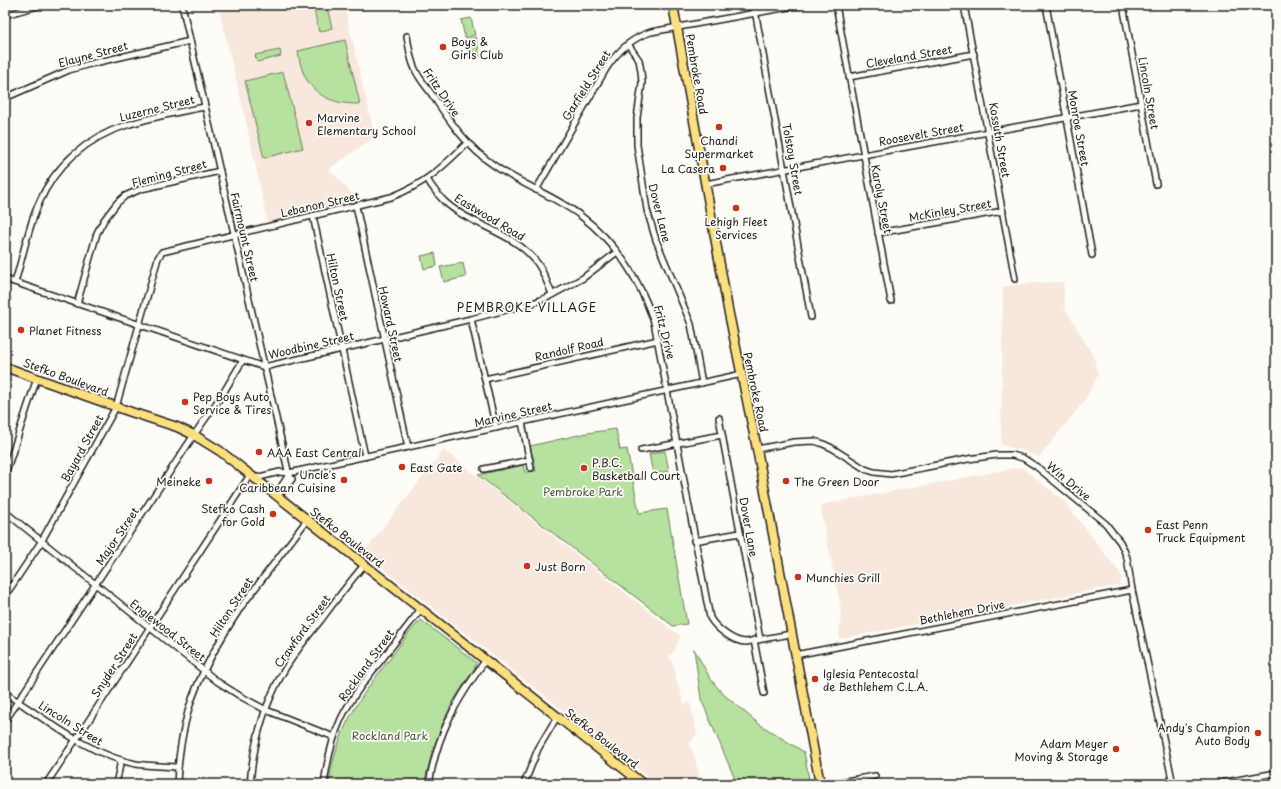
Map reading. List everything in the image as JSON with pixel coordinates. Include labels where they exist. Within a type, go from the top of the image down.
[{"type":"main road","name":"Pembroke Road","points":[[673,5],[728,309],[757,449],[820,784]]},
{"type":"main road","name":"Stefko Boulevard","points":[[5,367],[177,426],[220,451],[252,477],[278,494],[307,520],[643,784]]},
{"type":"street","points":[[5,15],[41,5]]},
{"type":"street","name":"Fairmount Street","points":[[182,5],[289,474]]},
{"type":"street","name":"Tolstoy Street","points":[[754,5],[811,317]]},
{"type":"street","name":"Garfield Street","points":[[536,190],[606,69],[616,55],[628,44],[648,33],[800,5]]},
{"type":"street","name":"Karoly Street","points":[[836,5],[891,301]]},
{"type":"street","name":"Kossuth Street","points":[[964,5],[1015,278]]},
{"type":"street","name":"Monroe Street","points":[[1046,5],[1092,254]]},
{"type":"street","name":"Lincoln Street","points":[[1123,5],[1156,184]]},
{"type":"street","name":"Fritz Drive","points":[[407,36],[413,64],[418,74],[448,120],[467,143],[494,166],[581,216],[608,240],[633,273],[645,297],[654,322],[694,541],[710,618],[716,625],[736,640],[742,642],[791,634]]},
{"type":"street","name":"Elayne Street","points":[[5,98],[69,70],[190,41]]},
{"type":"street","name":"Dover Lane","points":[[628,44],[639,60],[641,71],[642,83],[637,118],[637,145],[648,210],[656,240],[664,261],[690,320],[702,383]]},
{"type":"street","name":"Cleveland Street","points":[[849,77],[974,54]]},
{"type":"street","name":"Roosevelt Street","points":[[705,184],[1141,104]]},
{"type":"street","name":"Luzerne Street","points":[[15,282],[38,205],[51,180],[71,157],[96,138],[122,126],[204,106]]},
{"type":"street","name":"Lebanon Street","points":[[162,252],[391,197],[422,183],[444,166],[467,143]]},
{"type":"street","name":"Fleming Street","points":[[77,304],[98,232],[106,217],[117,203],[126,196],[141,189],[220,170]]},
{"type":"street","name":"Eastwood Road","points":[[427,179],[444,201],[466,216],[510,238],[527,252],[539,265],[552,294]]},
{"type":"street","name":"Howard Street","points":[[356,206],[408,447]]},
{"type":"street","name":"McKinley Street","points":[[878,233],[1003,211]]},
{"type":"street","name":"Hilton Street","points":[[313,216],[365,456]]},
{"type":"street","name":"Bayard Street","points":[[5,596],[41,542],[116,406],[158,258],[162,252]]},
{"type":"street","name":"Woodbine Street","points":[[5,279],[264,367],[471,319],[528,304],[552,294],[583,278],[617,252]]},
{"type":"street","points":[[471,319],[496,428]]},
{"type":"street","name":"Randolf Road","points":[[485,379],[658,340]]},
{"type":"street","name":"Major Street","points":[[5,722],[194,435],[222,395],[243,360]]},
{"type":"street","name":"Marvine Street","points":[[252,477],[280,472],[289,474],[742,374]]},
{"type":"street","points":[[5,475],[36,378]]},
{"type":"street","name":"Dover Lane","points":[[719,418],[740,533],[764,693]]},
{"type":"street","points":[[522,422],[531,468]]},
{"type":"street","points":[[641,450],[722,435]]},
{"type":"street","name":"Win Drive","points":[[757,449],[794,442],[814,441],[832,448],[865,469],[874,472],[891,474],[983,457],[1012,455],[1023,458],[1034,465],[1112,531],[1120,542],[1127,558],[1132,590],[1173,784]]},
{"type":"street","points":[[484,469],[530,460]]},
{"type":"street","points":[[278,494],[283,491],[292,479],[289,474]]},
{"type":"street","name":"Snyder Street","points":[[46,784],[252,477]]},
{"type":"street","name":"Englewood Street","points":[[5,514],[9,515],[204,671],[234,693],[266,710],[334,737]]},
{"type":"street","name":"Hilton Street","points":[[177,784],[178,767],[189,707],[204,671],[241,607],[307,520]]},
{"type":"street","points":[[694,541],[740,533]]},
{"type":"street","name":"Crawford Street","points":[[250,784],[254,746],[266,710],[282,675],[294,656],[364,565]]},
{"type":"street","name":"Bethlehem Drive","points":[[795,655],[1132,590]]},
{"type":"street","name":"Rockland Street","points":[[324,784],[334,737],[342,718],[355,696],[421,609]]},
{"type":"street","points":[[429,784],[434,760],[446,724],[456,704],[485,661]]},
{"type":"street","name":"Lincoln Street","points":[[5,693],[76,740],[102,754],[135,764],[178,767]]},
{"type":"street","points":[[524,784],[538,749],[558,718]]},
{"type":"street","points":[[116,784],[121,760]]},
{"type":"street","points":[[1215,784],[1276,773]]},
{"type":"street","points":[[626,784],[633,776]]},
{"type":"street","points":[[828,784],[875,776]]},
{"type":"shaded area","name":"Marvine Elementary School","points":[[218,5],[344,5],[375,137],[329,169],[360,202],[268,223],[243,108]]},
{"type":"shaded area","points":[[1063,282],[1065,308],[1094,358],[1098,375],[1085,400],[1039,457],[1024,451],[1001,445],[1003,287],[1032,283]]},
{"type":"shaded area","points":[[444,450],[680,636],[675,650],[669,656],[675,670],[676,679],[684,705],[690,703],[697,734],[689,744],[693,752],[702,784],[657,784],[363,553]]},
{"type":"shaded area","points":[[1021,467],[1064,501],[1122,576],[1120,585],[839,639],[841,609],[820,505]]},
{"type":"green space","points":[[327,7],[332,28],[319,32],[314,10]]},
{"type":"green space","points":[[471,18],[475,35],[465,38],[461,20]]},
{"type":"green space","points":[[476,37],[480,56],[469,59],[465,40]]},
{"type":"green space","points":[[345,40],[360,104],[347,104],[336,101],[317,92],[304,75],[300,64],[298,51]]},
{"type":"green space","points":[[280,50],[281,56],[257,62],[255,55]]},
{"type":"green space","points":[[283,72],[303,148],[264,158],[245,81]]},
{"type":"green space","points":[[435,253],[437,266],[424,269],[421,256]]},
{"type":"green space","points":[[463,263],[466,277],[444,282],[440,267]]},
{"type":"green space","name":"Pembroke Park","points":[[616,429],[620,450],[627,449],[639,513],[667,509],[687,624],[673,626],[478,475],[523,465],[525,472],[536,471],[530,446],[587,433]]},
{"type":"green space","points":[[665,451],[669,471],[653,474],[649,454]]},
{"type":"green space","name":"Rockland Park","points":[[421,620],[477,663],[454,700],[444,720],[433,751],[424,784],[329,784],[337,747],[343,731],[359,701],[409,633]]},
{"type":"green space","points":[[694,649],[710,678],[722,693],[759,724],[804,752],[809,779],[804,784],[737,784],[701,699]]},
{"type":"place","name":"Boys & Girls Club","points":[[443,47]]},
{"type":"place","name":"Marvine Elementary School","points":[[309,123]]},
{"type":"place","name":"Chandi Supermarket","points":[[719,127]]},
{"type":"place","name":"La Casera","points":[[723,168]]},
{"type":"place","name":"Lehigh Fleet Services","points":[[736,208]]},
{"type":"place","name":"Planet Fitness","points":[[21,330]]},
{"type":"place","name":"Pep Boys Auto Service & Tires","points":[[185,402]]},
{"type":"place","name":"AAA East Central","points":[[259,452]]},
{"type":"place","name":"East Gate","points":[[402,467]]},
{"type":"place","name":"P.B.C. Basketball Court","points":[[584,468]]},
{"type":"place","name":"Uncle's Caribbean Cuisine","points":[[344,480]]},
{"type":"place","name":"Meineke","points":[[209,481]]},
{"type":"place","name":"The Green Door","points":[[786,481]]},
{"type":"place","name":"Stefko Cash for Gold","points":[[273,514]]},
{"type":"place","name":"East Penn Truck Equipment","points":[[1148,530]]},
{"type":"place","name":"Just Born","points":[[527,566]]},
{"type":"place","name":"Munchies Grill","points":[[798,577]]},
{"type":"place","name":"Iglesia Pentecostal de Bethlehem C.L.A.","points":[[815,679]]},
{"type":"place","name":"Andy's Champion Auto Body","points":[[1258,733]]},
{"type":"place","name":"Adam Meyer Moving & Storage","points":[[1116,749]]},
{"type":"district","name":"PEMBROKE VILLAGE","points":[[527,307]]}]
